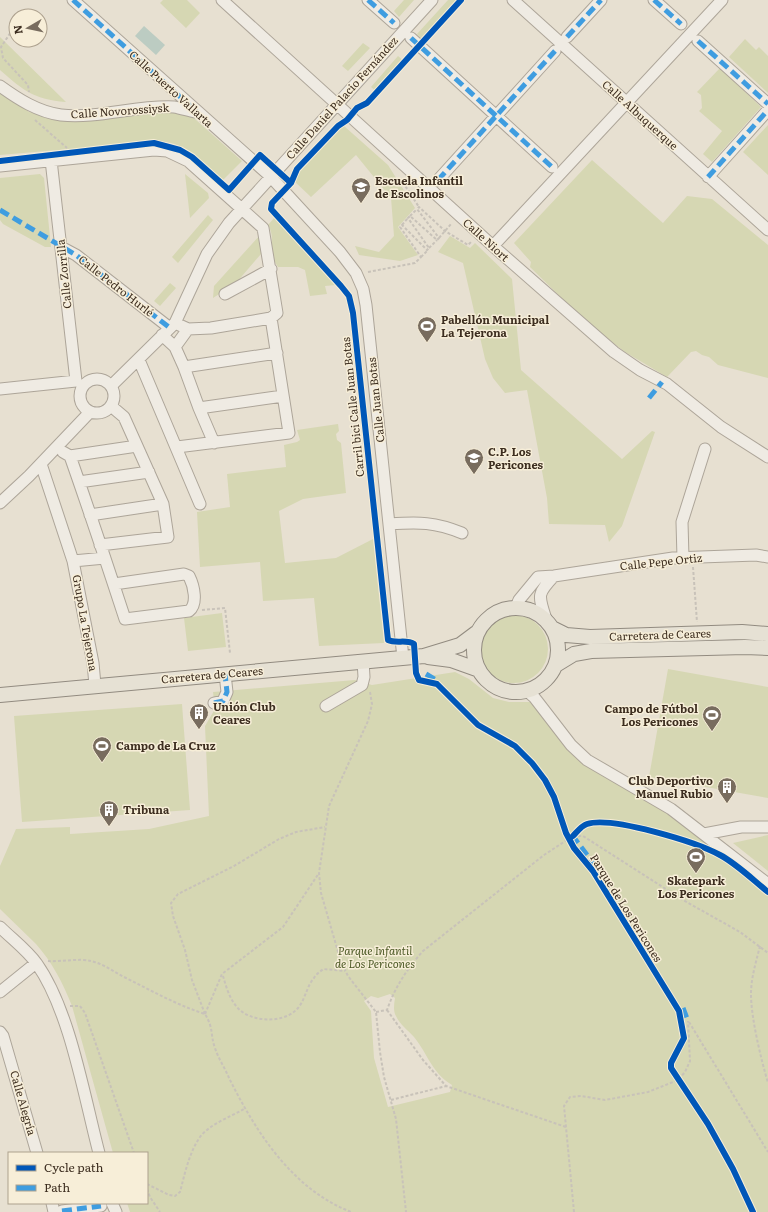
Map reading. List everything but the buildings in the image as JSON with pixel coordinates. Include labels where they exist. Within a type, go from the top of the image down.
[{"type":"main road","points":[[516,607],[527,608],[550,624],[558,641],[559,653],[556,665],[550,677],[531,694],[502,690],[491,684],[476,664],[474,650],[476,633],[491,616],[503,609],[516,607]]},
{"type":"main road","name":"Carretera de Ceares","points":[[550,624],[566,635],[590,637],[742,632],[768,634]]},
{"type":"main road","name":"Carretera de Ceares","points":[[0,694],[424,656],[460,645],[476,633]]},
{"type":"main road","name":"Carretera de Ceares","points":[[556,665],[574,654],[591,651],[745,647],[768,648]]},
{"type":"main road","name":"Carretera de Ceares","points":[[424,656],[451,660],[480,670]]},
{"type":"street","name":"Calle Puerto Vallarta","points":[[74,0],[198,113],[270,176]]},
{"type":"street","name":"Calle Niort","points":[[222,0],[493,246],[614,352],[640,370],[666,384],[721,427],[768,458]]},
{"type":"street","points":[[368,0],[394,23]]},
{"type":"street","name":"Calle Daniel Palacio Fernández","points":[[111,386],[139,360],[169,328],[207,254],[229,223],[336,103],[432,0]]},
{"type":"street","name":"Calle Albuquerque","points":[[513,0],[768,230]]},
{"type":"street","points":[[568,37],[601,0]]},
{"type":"street","points":[[654,0],[681,24]]},
{"type":"street","points":[[493,246],[722,0]]},
{"type":"street","points":[[698,41],[768,104]]},
{"type":"street","points":[[415,42],[552,167]]},
{"type":"street","points":[[438,180],[555,51]]},
{"type":"street","name":"Calle Novorossiysk","points":[[0,86],[24,103],[60,115],[83,115],[157,107],[176,107],[198,113]]},
{"type":"street","points":[[708,177],[768,110]]},
{"type":"street","points":[[0,166],[56,157],[154,150],[167,151],[188,161],[263,228],[277,312],[271,318],[211,328],[169,328],[175,347],[214,443]]},
{"type":"street","name":"Calle Zorrilla","points":[[56,157],[61,247],[80,383]]},
{"type":"street","name":"Calle Juan Botas","points":[[270,176],[340,252],[356,274],[363,289],[390,524],[403,658]]},
{"type":"street","name":"Calle Pedro Hurlé","points":[[61,247],[76,255],[169,328]]},
{"type":"street","points":[[225,294],[271,269]]},
{"type":"street","points":[[177,447],[289,433],[271,318]]},
{"type":"street","points":[[175,347],[188,329]]},
{"type":"street","points":[[184,367],[276,352]]},
{"type":"street","points":[[139,360],[200,504]]},
{"type":"street","points":[[0,389],[80,383],[94,378],[100,378],[111,386],[114,392],[111,406],[101,413],[90,412],[84,408],[79,397],[80,383]]},
{"type":"street","points":[[199,408],[283,396]]},
{"type":"street","points":[[100,545],[168,537],[163,504],[124,417],[111,406]]},
{"type":"street","points":[[0,503],[56,449],[90,412]]},
{"type":"street","points":[[56,449],[70,456],[137,446]]},
{"type":"street","points":[[688,558],[682,522],[705,449]]},
{"type":"street","points":[[70,456],[125,619],[189,612],[194,608],[195,602],[189,576],[184,574],[114,584]]},
{"type":"street","name":"Grupo La Tejerona","points":[[41,464],[73,561],[93,663],[95,685]]},
{"type":"street","points":[[79,482],[149,472]]},
{"type":"street","points":[[90,515],[163,504]]},
{"type":"street","points":[[390,524],[418,522],[441,525],[462,533]]},
{"type":"street","name":"Calle Pepe Ortiz","points":[[516,607],[536,573],[554,576],[688,558],[756,555],[768,557]]},
{"type":"street","name":"Grupo La Tejerona","points":[[73,561],[105,558]]},
{"type":"street","points":[[550,624],[540,602],[540,595],[542,590],[554,576]]},
{"type":"street","points":[[326,706],[362,685],[364,677],[363,661]]},
{"type":"street","points":[[214,702],[223,701],[227,692],[225,674]]},
{"type":"street","points":[[531,694],[571,745],[587,760],[671,809],[768,884]]},
{"type":"street","points":[[704,834],[741,827],[768,827]]},
{"type":"street","points":[[0,927],[41,962],[59,1007],[99,1152]]},
{"type":"street","points":[[0,992],[41,962]]},
{"type":"street","name":"Calle Alegría","points":[[0,1032],[3,1036],[37,1152]]},
{"type":"street","points":[[58,1211],[106,1204],[116,1212]]},
{"type":"path","points":[[56,157],[68,154]]},
{"type":"path","points":[[398,175],[418,208],[439,238]]},
{"type":"path","points":[[418,208],[400,227],[421,257]]},
{"type":"path","points":[[418,208],[445,231],[468,245],[472,242],[466,238]]},
{"type":"path","points":[[365,272],[415,264],[459,215]]},
{"type":"path","points":[[409,217],[437,240]]},
{"type":"path","points":[[409,217],[428,249]]},
{"type":"path","points":[[402,225],[428,249]]},
{"type":"path","points":[[688,558],[697,624]]},
{"type":"path","points":[[189,612],[225,608],[230,653]]},
{"type":"path","points":[[370,689],[372,704],[368,721],[329,806],[319,873],[321,893],[345,971],[376,1012],[380,1052],[396,1119],[406,1212]]},
{"type":"path","points":[[326,826],[296,832],[279,839],[234,866],[178,894],[171,903],[173,916],[185,950],[192,980],[205,1014],[211,1024],[214,1047],[244,1109],[269,1146],[296,1176],[322,1198],[351,1212]]},
{"type":"path","points":[[387,1010],[392,996],[409,967],[423,951],[544,855],[570,838],[581,828]]},
{"type":"path","points":[[570,838],[583,836],[683,900],[740,932],[768,953]]},
{"type":"path","points":[[205,1014],[222,974],[282,927],[319,873]]},
{"type":"path","points":[[760,946],[753,972],[751,995],[757,1036],[768,1083]]},
{"type":"path","points":[[41,962],[88,960],[105,965],[125,977],[187,1008],[205,1014]]},
{"type":"path","points":[[222,974],[228,993],[237,1007],[249,1015],[267,1019],[283,1018],[296,1010],[313,978],[323,969],[345,971]]},
{"type":"path","points":[[70,1006],[80,1006],[86,1013],[134,1152]]},
{"type":"path","points":[[376,1012],[387,1010]]},
{"type":"path","points":[[387,1010],[423,1060],[446,1086],[566,1127]]},
{"type":"path","points":[[681,1021],[684,1038],[682,1045]]},
{"type":"path","points":[[574,1212],[564,1106],[570,1097],[581,1096],[605,1100],[648,1092],[685,1072],[690,1061],[688,1021],[768,1152]]},
{"type":"path","points":[[677,1077],[682,1086]]},
{"type":"path","points":[[391,1100],[446,1086]]},
{"type":"path","points":[[148,1184],[169,1195],[175,1196],[180,1192],[192,1151],[201,1136],[213,1126],[244,1109]]},
{"type":"path","points":[[148,1192],[160,1212]]},
{"type":"green space","points":[[163,0],[187,0],[200,13],[186,28],[160,3]]},
{"type":"green space","points":[[404,0],[414,0],[399,17],[394,11]]},
{"type":"green space","points":[[448,0],[461,0],[423,41],[417,34]]},
{"type":"green space","points":[[0,37],[8,45],[8,48],[11,48],[66,102],[45,99],[30,93],[0,70]]},
{"type":"green space","points":[[745,39],[756,50],[759,47],[768,56],[768,93],[729,57]]},
{"type":"green space","points":[[363,43],[370,48],[348,71],[342,66]]},
{"type":"green space","points":[[398,56],[405,62],[377,92],[371,87]]},
{"type":"green space","points":[[720,68],[761,107],[712,162],[703,154],[722,131],[699,111],[702,108],[701,95],[697,92]]},
{"type":"green space","points":[[0,89],[29,112],[44,115],[177,111],[195,119],[242,161],[222,181],[190,152],[184,148],[167,142],[140,142],[71,151],[70,149],[0,155]]},
{"type":"green space","points":[[768,125],[768,175],[743,152]]},
{"type":"green space","points":[[344,126],[388,165],[415,208],[398,227],[418,255],[400,261],[359,255],[355,246],[379,252],[394,236],[391,198],[356,155],[311,197],[293,180],[297,169],[337,130]]},
{"type":"green space","points":[[592,160],[663,223],[687,196],[712,199],[768,245],[768,378],[718,365],[709,357],[696,351],[691,352],[667,377],[625,352],[586,322],[530,267],[531,262],[514,243]]},
{"type":"green space","points":[[40,174],[44,178],[51,247],[45,247],[3,224],[0,220],[0,178]]},
{"type":"green space","points":[[185,174],[208,193],[209,198],[190,218]]},
{"type":"green space","points":[[208,215],[213,220],[178,263],[172,257]]},
{"type":"green space","points":[[275,217],[336,285],[325,286],[327,294],[310,296],[305,270],[298,267],[278,267],[274,261],[271,230],[268,225]]},
{"type":"green space","points":[[260,235],[263,248],[261,254],[236,283],[213,298],[214,286]]},
{"type":"green space","points":[[450,236],[470,248],[475,243],[512,279],[521,370],[622,459],[652,431],[655,432],[622,526],[609,542],[605,525],[549,524],[547,498],[527,390],[505,393],[493,378],[485,359],[463,263],[438,252]]},
{"type":"green space","points":[[170,283],[176,288],[160,306],[154,301]]},
{"type":"green space","points":[[338,424],[339,431],[336,434],[337,440],[341,443],[346,493],[303,499],[279,511],[285,563],[336,558],[373,539],[384,643],[319,646],[314,598],[263,601],[260,562],[200,567],[197,512],[230,507],[227,474],[286,467],[284,445],[300,440],[297,430]]},
{"type":"green space","points":[[222,613],[226,647],[188,651],[184,618]]},
{"type":"green space","points":[[514,615],[527,618],[538,625],[545,636],[548,649],[545,662],[538,673],[527,680],[514,683],[501,680],[490,673],[483,662],[480,649],[483,636],[490,625],[501,618]]},
{"type":"green space","name":"Campo de Fútbol Los Pericones","points":[[668,669],[768,687],[768,798],[649,777]]},
{"type":"green space","name":"Parque Infantil de Los Pericones","points":[[455,672],[469,679],[493,698],[509,702],[530,702],[568,749],[670,813],[768,888],[768,1212],[130,1212],[127,1204],[148,1204],[148,1152],[113,1152],[72,1006],[65,989],[57,973],[42,951],[0,909],[0,866],[16,829],[70,827],[70,834],[149,829],[209,816],[205,726],[215,709],[213,692],[355,680],[372,685]],"holes":[[[390,994],[395,998],[395,1014],[402,1025],[419,1043],[434,1069],[452,1085],[450,1092],[388,1107],[374,1058],[371,1011],[364,1001],[371,996],[378,998]]]},
{"type":"green space","name":"Campo de La Cruz","points":[[182,704],[190,810],[22,822],[14,716]]},
{"type":"green space","points":[[768,835],[768,871],[733,843]]},
{"type":"shaded area","points":[[144,26],[165,45],[156,55],[135,36]]},
{"type":"marked path","points":[[73,0],[198,113]]},
{"type":"marked path","points":[[368,0],[394,23]]},
{"type":"marked path","points":[[567,37],[601,0]]},
{"type":"marked path","points":[[654,0],[681,24]]},
{"type":"marked path","points":[[411,38],[552,167]]},
{"type":"marked path","points":[[698,41],[768,104]]},
{"type":"marked path","points":[[438,180],[555,51]]},
{"type":"marked path","points":[[708,177],[768,110]]},
{"type":"marked path","points":[[0,210],[76,255],[170,328]]},
{"type":"marked path","points":[[649,398],[662,382]]},
{"type":"marked path","points":[[214,703],[223,701],[227,692],[225,674]]},
{"type":"marked path","points":[[426,674],[436,680]]},
{"type":"marked path","points":[[572,835],[603,876]]},
{"type":"marked path","points":[[683,1008],[688,1021]]},
{"type":"marked path","points":[[62,1211],[101,1206]]},
{"type":"cycle path","name":"Carril bici Calle Juan Botas","points":[[461,0],[367,103],[357,108],[347,120],[338,126],[297,169],[291,183],[272,203],[271,209],[349,296],[353,313],[388,640],[414,644],[416,673],[419,680],[437,684],[478,725],[515,746],[532,763],[545,780],[554,797],[566,833],[574,848],[593,871],[679,1011],[684,1038],[671,1063],[671,1068],[708,1124],[733,1169],[753,1212]]},
{"type":"cycle path","points":[[0,161],[154,143],[180,150],[192,157],[229,190],[260,155],[291,183]]},
{"type":"cycle path","points":[[573,836],[585,825],[599,823],[634,827],[674,837],[720,855],[739,867],[768,892]]},
{"type":"place","name":"Escuela Infantil de Escolinos","points":[[361,204]]},
{"type":"place","name":"Pabellón Municipal La Tejerona","points":[[427,343]]},
{"type":"place","name":"C.P. Los Pericones","points":[[474,475]]},
{"type":"place","name":"Unión Club Ceares","points":[[199,730]]},
{"type":"place","name":"Campo de Fútbol Los Pericones","points":[[712,732]]},
{"type":"place","name":"Campo de La Cruz","points":[[102,763]]},
{"type":"place","name":"Club Deportivo Manuel Rubio","points":[[727,804]]},
{"type":"place","name":"Tribuna","points":[[109,827]]},
{"type":"place","name":"Skatepark Los Pericones","points":[[696,874]]}]
